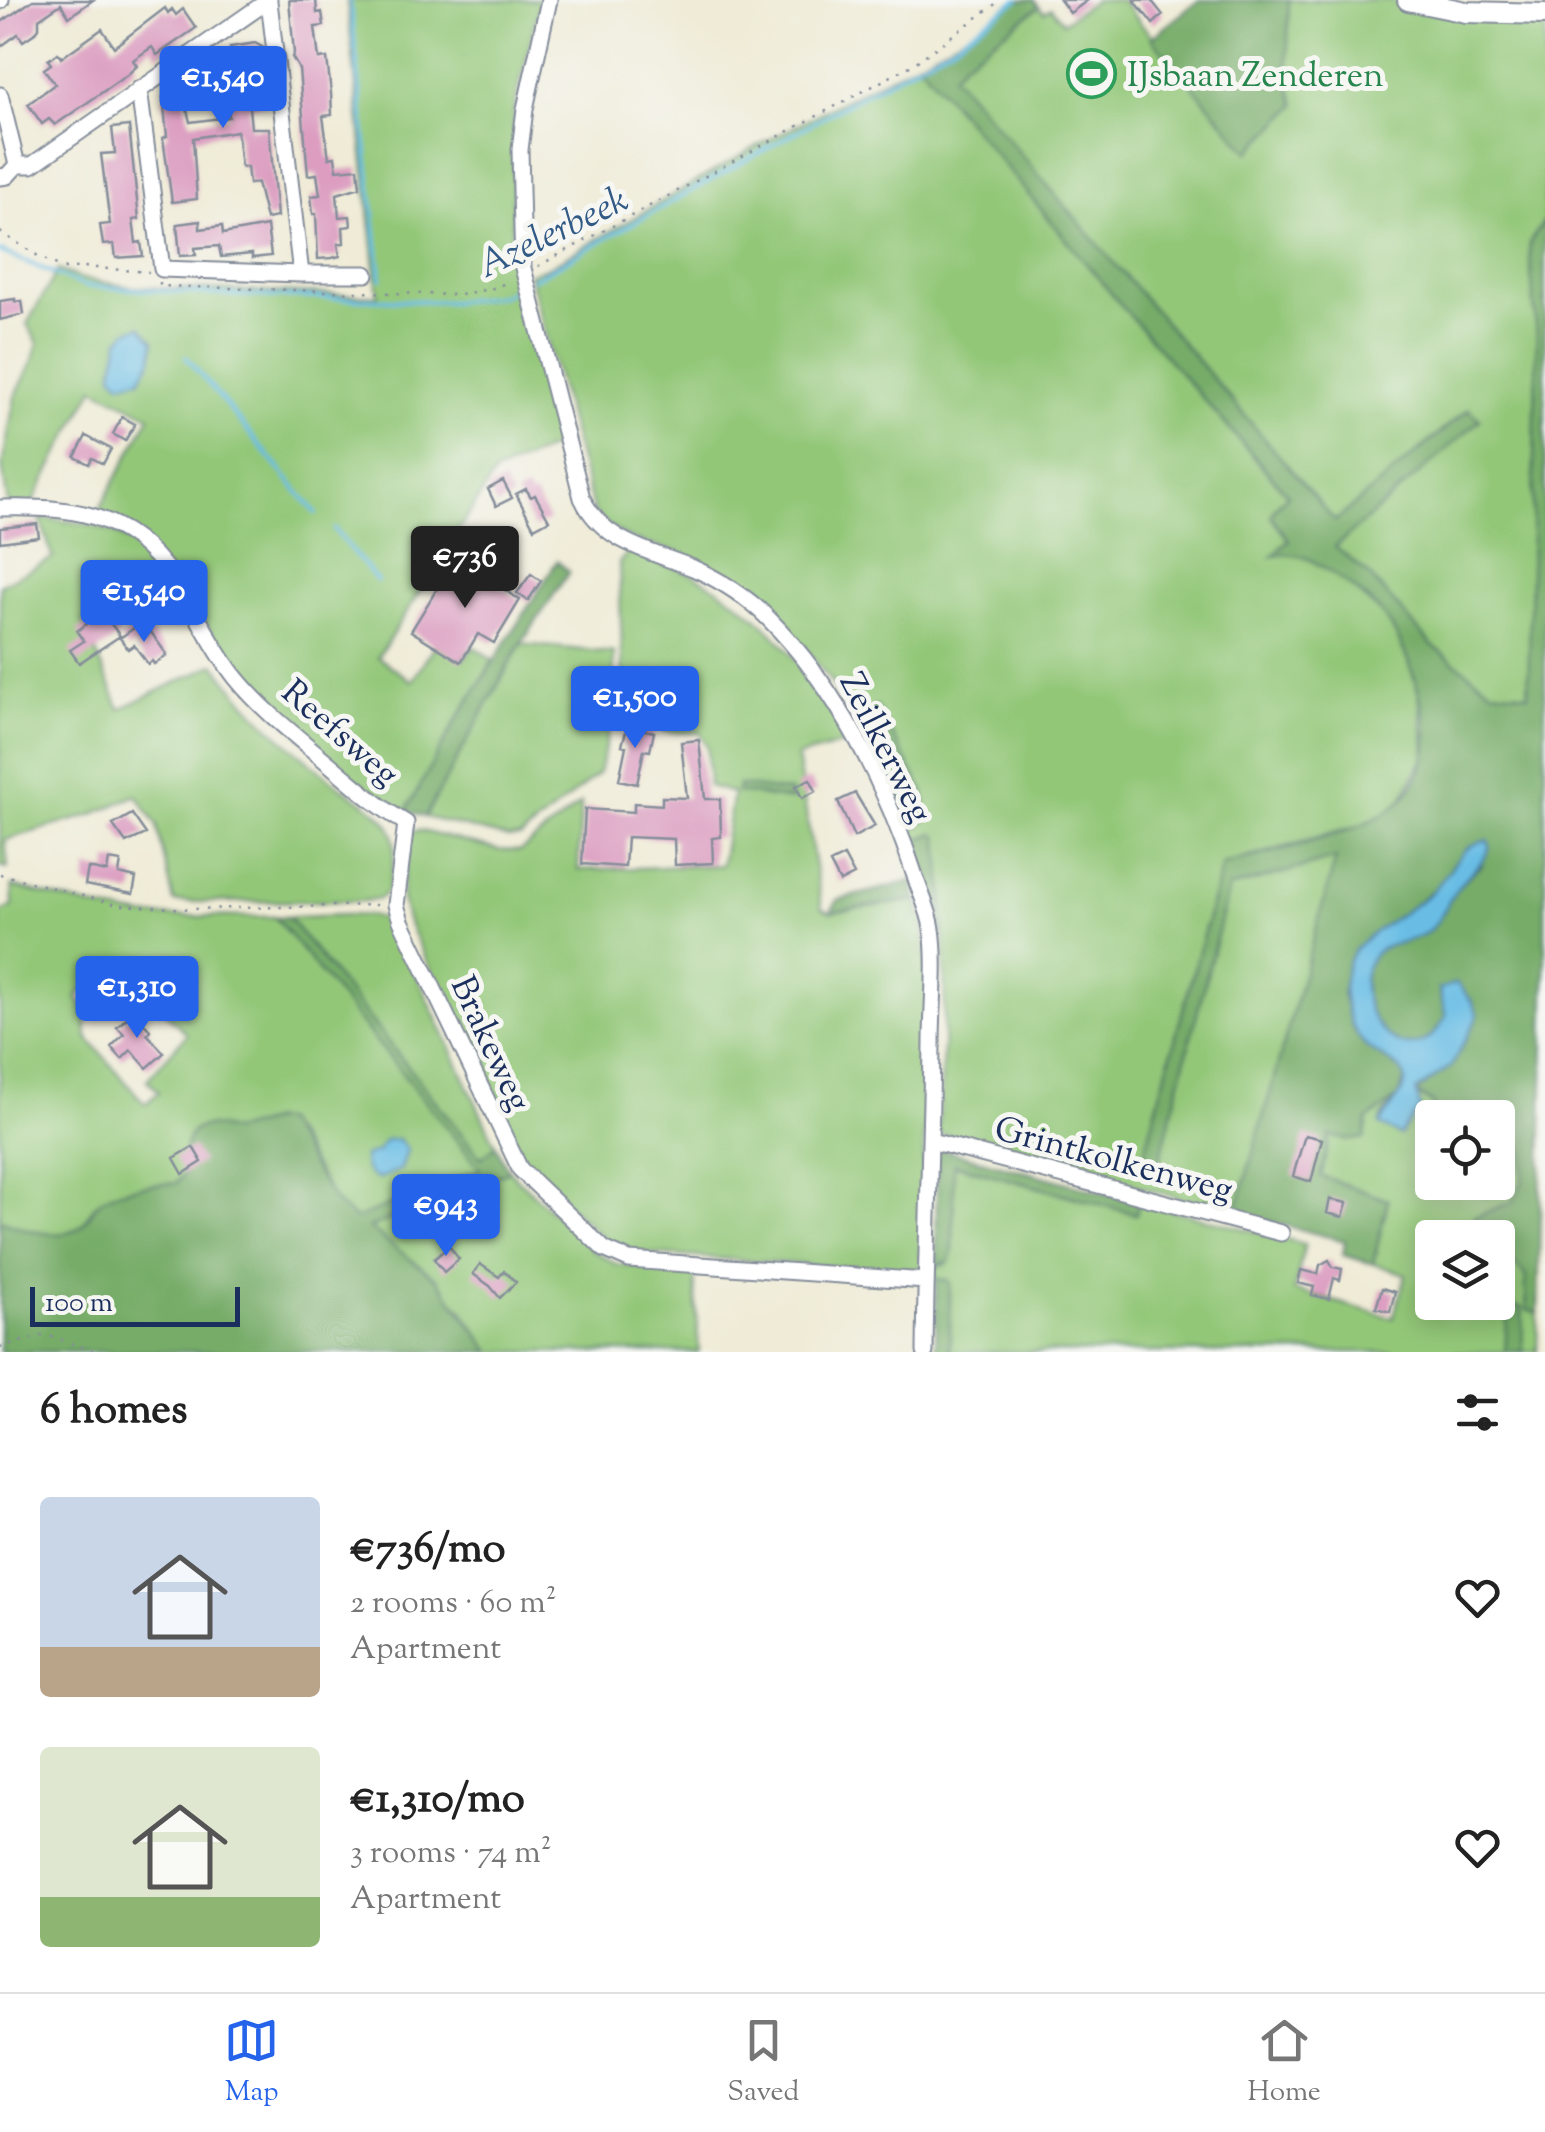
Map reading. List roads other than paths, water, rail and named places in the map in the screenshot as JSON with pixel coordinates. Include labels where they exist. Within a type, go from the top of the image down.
[{"type":"street","points":[[0,178],[17,166],[32,164],[269,0],[301,274]]},
{"type":"street","name":"Zeilkerweg","points":[[549,0],[520,150],[525,276],[582,498],[591,517],[616,538],[730,587],[766,616],[804,657],[840,709],[873,773],[908,854],[932,929],[925,1352]]},
{"type":"street","points":[[1408,0],[1466,12],[1545,14]]},
{"type":"street","points":[[139,89],[162,269],[366,274]]},
{"type":"street","points":[[0,95],[17,166]]},
{"type":"street","name":"Reefsweg","points":[[0,508],[31,507],[92,516],[124,528],[150,548],[247,690],[292,733],[406,823],[396,905]]},
{"type":"street","name":"Brakeweg","points":[[396,905],[520,1169],[604,1248],[629,1260],[926,1280]]},
{"type":"street","name":"Grintkolkenweg","points":[[931,1140],[1281,1233]]},
{"type":"water","points":[[141,326],[154,341],[152,360],[140,379],[121,383],[113,375],[119,340],[127,331]]},
{"type":"water","points":[[1488,840],[1490,847],[1434,925],[1420,936],[1377,952],[1368,964],[1364,983],[1374,1020],[1386,1035],[1400,1043],[1416,1045],[1431,1036],[1446,1016],[1439,989],[1456,983],[1472,1001],[1478,1016],[1451,1066],[1416,1091],[1415,1115],[1400,1135],[1380,1125],[1403,1090],[1405,1078],[1396,1066],[1370,1049],[1354,1029],[1345,1003],[1348,963],[1367,938],[1421,901],[1461,854]]},
{"type":"water","points":[[398,1139],[407,1150],[401,1169],[378,1179],[371,1175],[365,1168],[364,1156],[377,1152],[385,1140]]},
{"type":"waterway","points":[[350,0],[381,279]]},
{"type":"waterway","name":"Azelerbeek","points":[[533,279],[954,44],[1018,0]]},
{"type":"waterway","name":"Azelerbeek","points":[[0,251],[84,286],[226,295],[452,302],[503,295],[524,283]]},
{"type":"waterway","points":[[186,357],[316,513]]},
{"type":"waterway","points":[[334,529],[377,581]]},
{"type":"place","name":"IJsbaan Zenderen","points":[[1092,74]]}]
